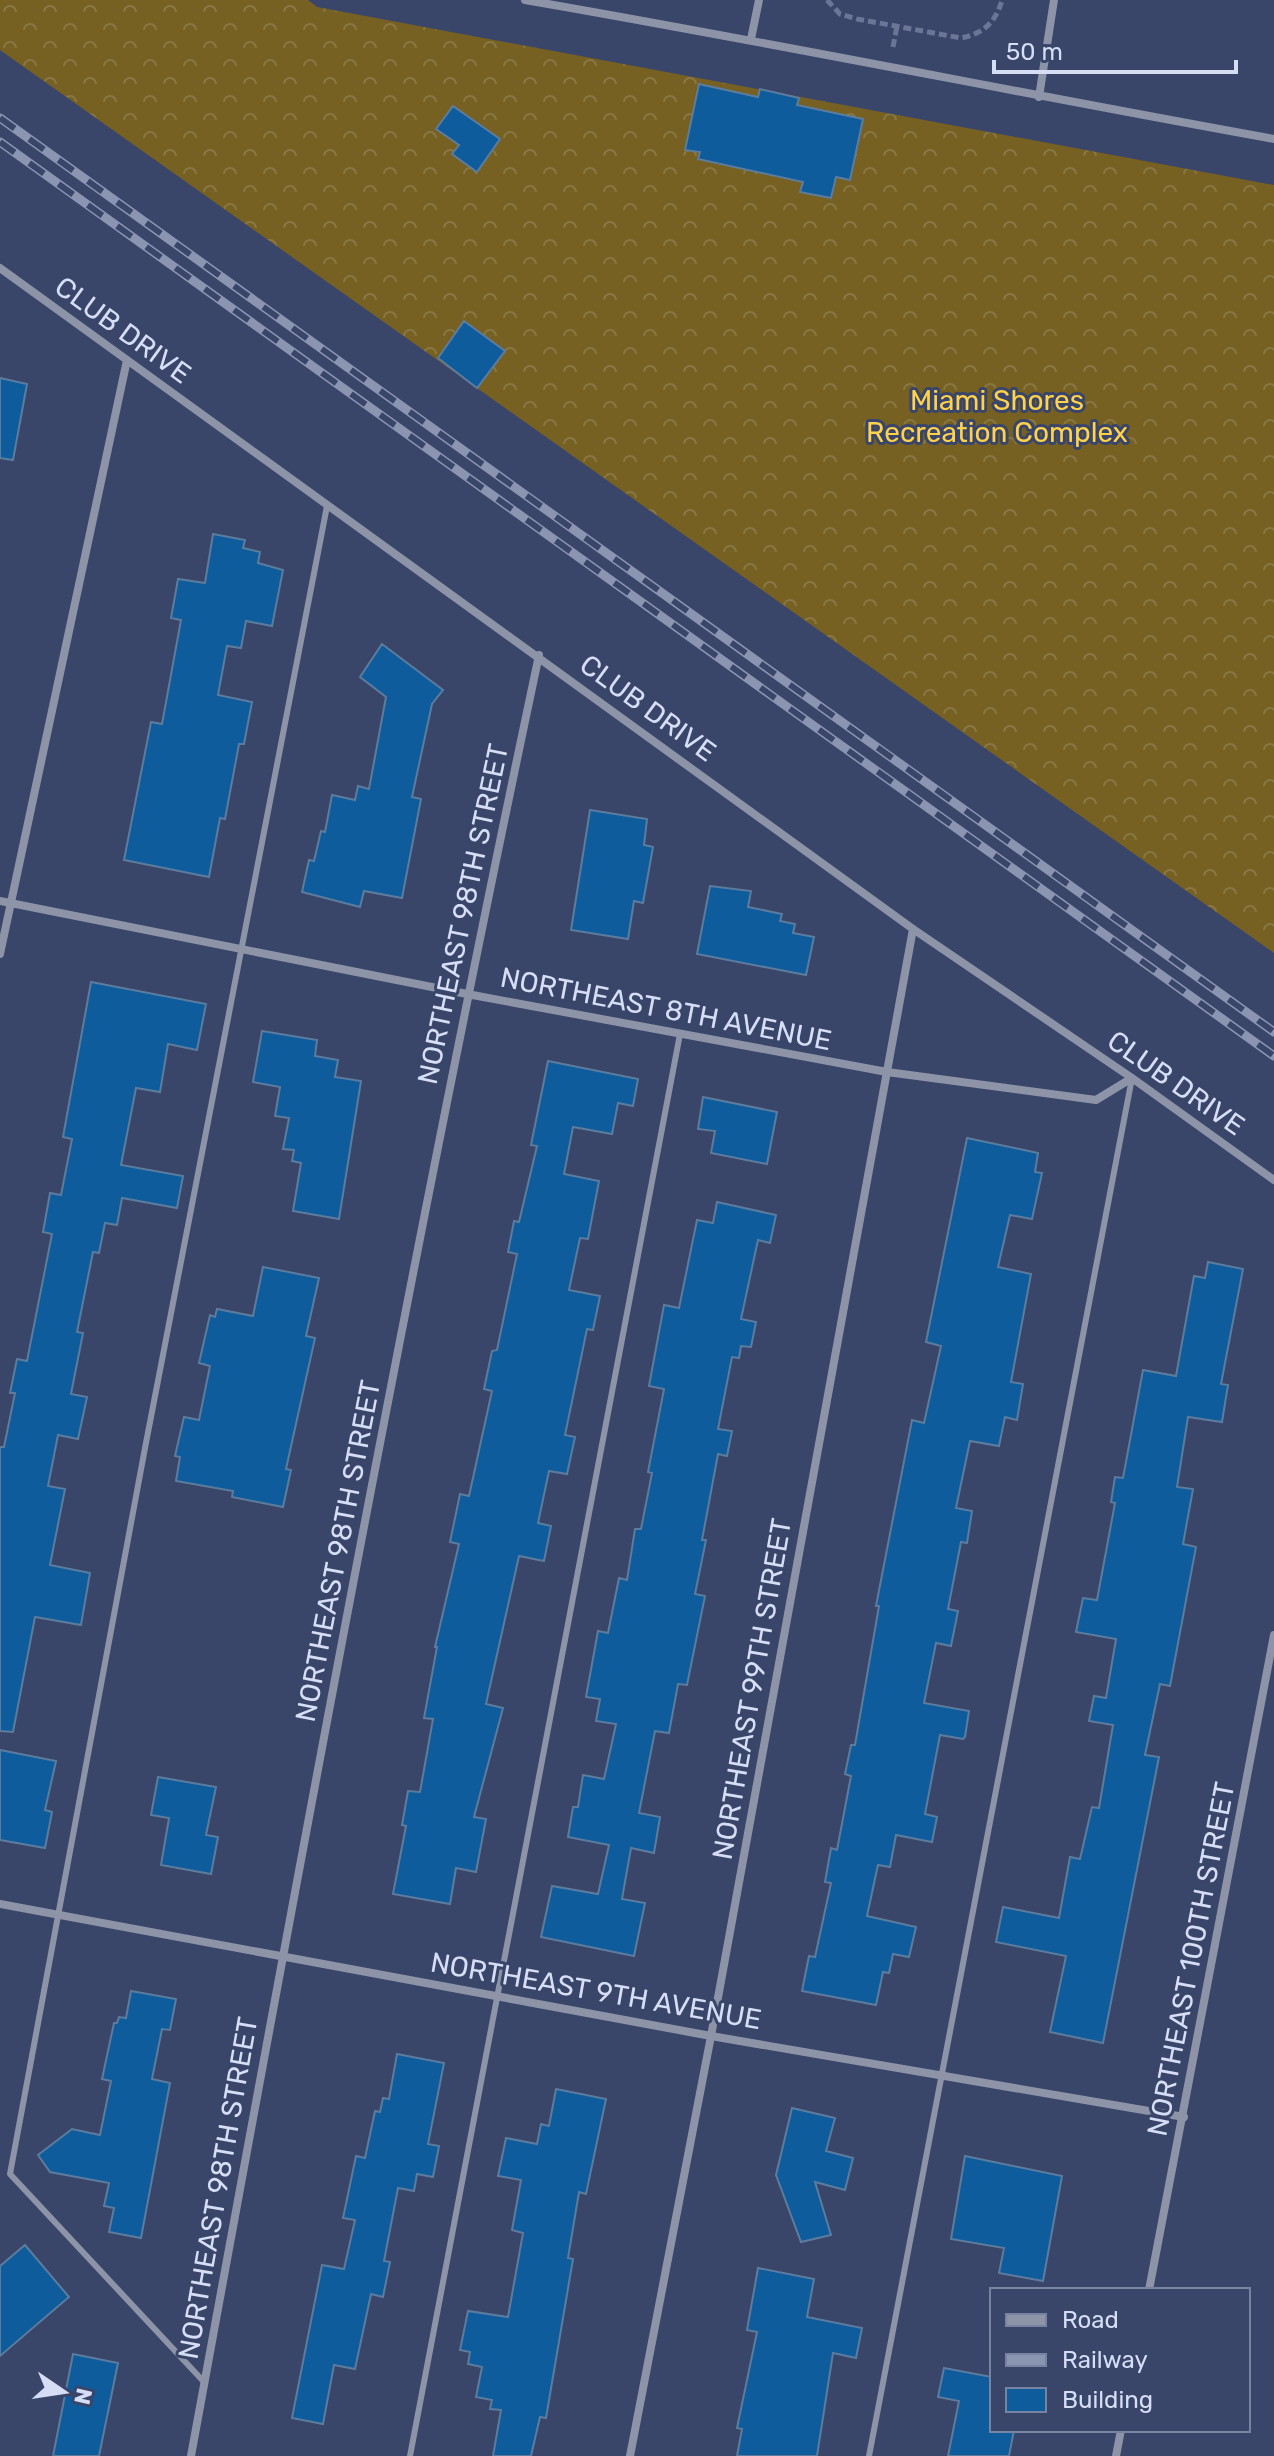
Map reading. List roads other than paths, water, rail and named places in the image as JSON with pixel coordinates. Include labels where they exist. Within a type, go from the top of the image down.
[{"type":"street","points":[[525,0],[751,39],[1039,97],[1274,139]]},
{"type":"street","points":[[751,39],[759,0]]},
{"type":"street","points":[[1039,97],[1054,0]]},
{"type":"street","name":"CLUB DRIVE","points":[[0,268],[327,506],[539,655],[913,929],[1132,1078],[1274,1180]]},
{"type":"street","points":[[0,954],[5,902],[127,360]]},
{"type":"street","name":"NORTHEAST 98TH STREET","points":[[191,2456],[282,1956],[467,994],[539,655]]},
{"type":"street","name":"NORTHEAST 8TH AVENUE","points":[[5,902],[467,994],[887,1072],[1096,1100],[1132,1078]]},
{"type":"street","name":"NORTHEAST 99TH STREET","points":[[630,2456],[711,2036],[913,929]]},
{"type":"street","name":"NORTHEAST 100TH STREET","points":[[1149,2288],[1274,1635]]},
{"type":"street","name":"NORTHEAST 9TH AVENUE","points":[[0,1904],[711,2036],[1184,2117]]},
{"type":"street","points":[[1116,2456],[1121,2432]]},
{"type":"lane","points":[[205,2383],[10,2174],[142,1464],[327,506]]},
{"type":"lane","points":[[410,2456],[680,1034]]},
{"type":"lane","points":[[869,2456],[1132,1078]]},
{"type":"railway","points":[[0,118],[1274,1032]]},
{"type":"railway","points":[[0,142],[1274,1056]]},
{"type":"park label","name":"Miami Shores Recreation Complex","points":[[997,416]]}]
